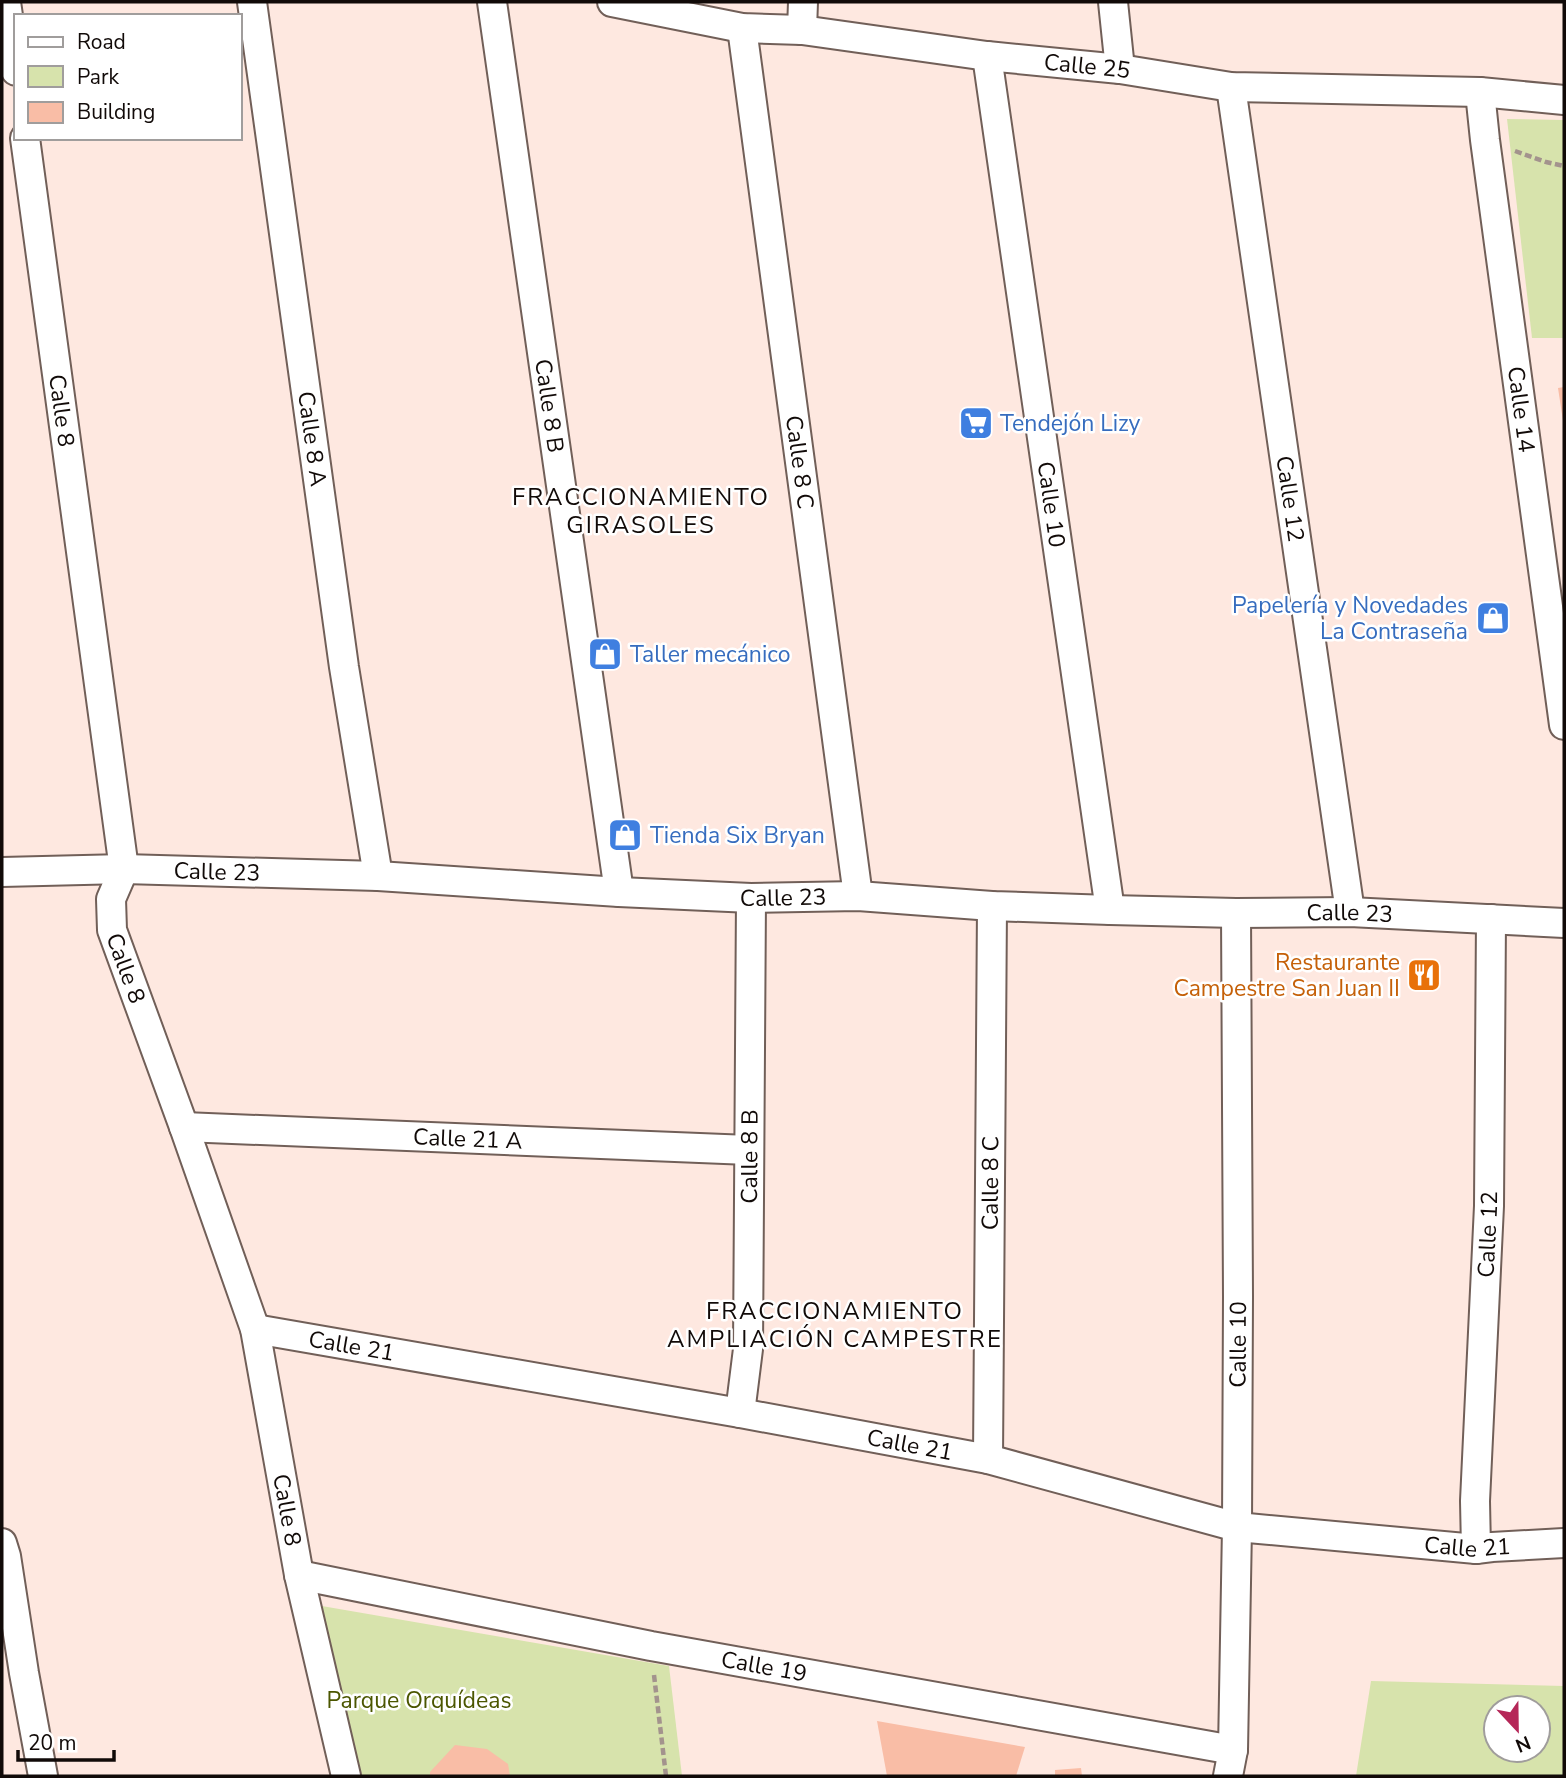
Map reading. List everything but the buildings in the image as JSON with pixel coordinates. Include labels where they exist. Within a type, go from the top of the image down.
[{"type":"street","points":[[6,2],[14,57]]},
{"type":"street","name":"Calle 8 A","points":[[252,2],[344,667],[378,877]]},
{"type":"street","name":"Calle 8 B","points":[[492,2],[619,892]]},
{"type":"street","name":"Calle 25","points":[[612,2],[742,28],[802,30],[987,56],[1120,69],[1231,87],[1480,92],[1564,100]]},
{"type":"street","points":[[802,30],[803,2]]},
{"type":"street","points":[[1113,2],[1120,69]]},
{"type":"street","name":"Calle 8 C","points":[[742,28],[858,896]]},
{"type":"street","name":"Calle 10","points":[[987,56],[1110,911]]},
{"type":"street","name":"Calle 12","points":[[1231,87],[1350,912]]},
{"type":"street","name":"Calle 14","points":[[1480,92],[1564,725]]},
{"type":"street","name":"Calle 8","points":[[25,140],[124,869],[111,899],[111,930],[256,1329],[299,1575],[346,1776]]},
{"type":"street","name":"Calle 23","points":[[2,872],[124,869],[378,877],[751,898],[858,896],[1110,911],[1350,912],[1564,923]]},
{"type":"street","name":"Calle 8 B","points":[[740,1413],[748,1349],[751,898]]},
{"type":"street","name":"Calle 8 C","points":[[988,1459],[992,906]]},
{"type":"street","name":"Calle 10","points":[[1230,1763],[1237,1527],[1236,913]]},
{"type":"street","name":"Calle 12","points":[[1476,1549],[1475,1501],[1489,1206],[1491,919]]},
{"type":"street","name":"Calle 21 A","points":[[184,1127],[749,1150]]},
{"type":"street","name":"Calle 21","points":[[256,1329],[988,1459],[1237,1527],[1476,1549],[1564,1543]]},
{"type":"street","points":[[2,1543],[43,1776]]},
{"type":"street","name":"Calle 19","points":[[299,1575],[1230,1763]]},
{"type":"path","points":[[1485,140],[1564,166]]},
{"type":"path","points":[[651,1646],[666,1776]]},
{"type":"green space","points":[[1507,119],[1564,120],[1564,338],[1532,338]]},
{"type":"green space","name":"Parque Orquídeas","points":[[316,1605],[669,1666],[682,1776],[361,1776]]},
{"type":"green space","points":[[1371,1681],[1564,1686],[1564,1776],[1356,1776]]},
{"type":"place","name":"Tendejón Lizy","points":[[976,423]]},
{"type":"place","name":"Papelería y Novedades La Contraseña","points":[[1493,618]]},
{"type":"place","name":"Taller mecánico","points":[[605,654]]},
{"type":"place","name":"Tienda Six Bryan","points":[[625,835]]},
{"type":"place","name":"Restaurante Campestre San Juan II","points":[[1424,975]]},
{"type":"district","name":"FRACCIONAMIENTO GIRASOLES","points":[[641,511]]},
{"type":"district","name":"FRACCIONAMIENTO AMPLIACIÓN CAMPESTRE","points":[[835,1325]]}]
